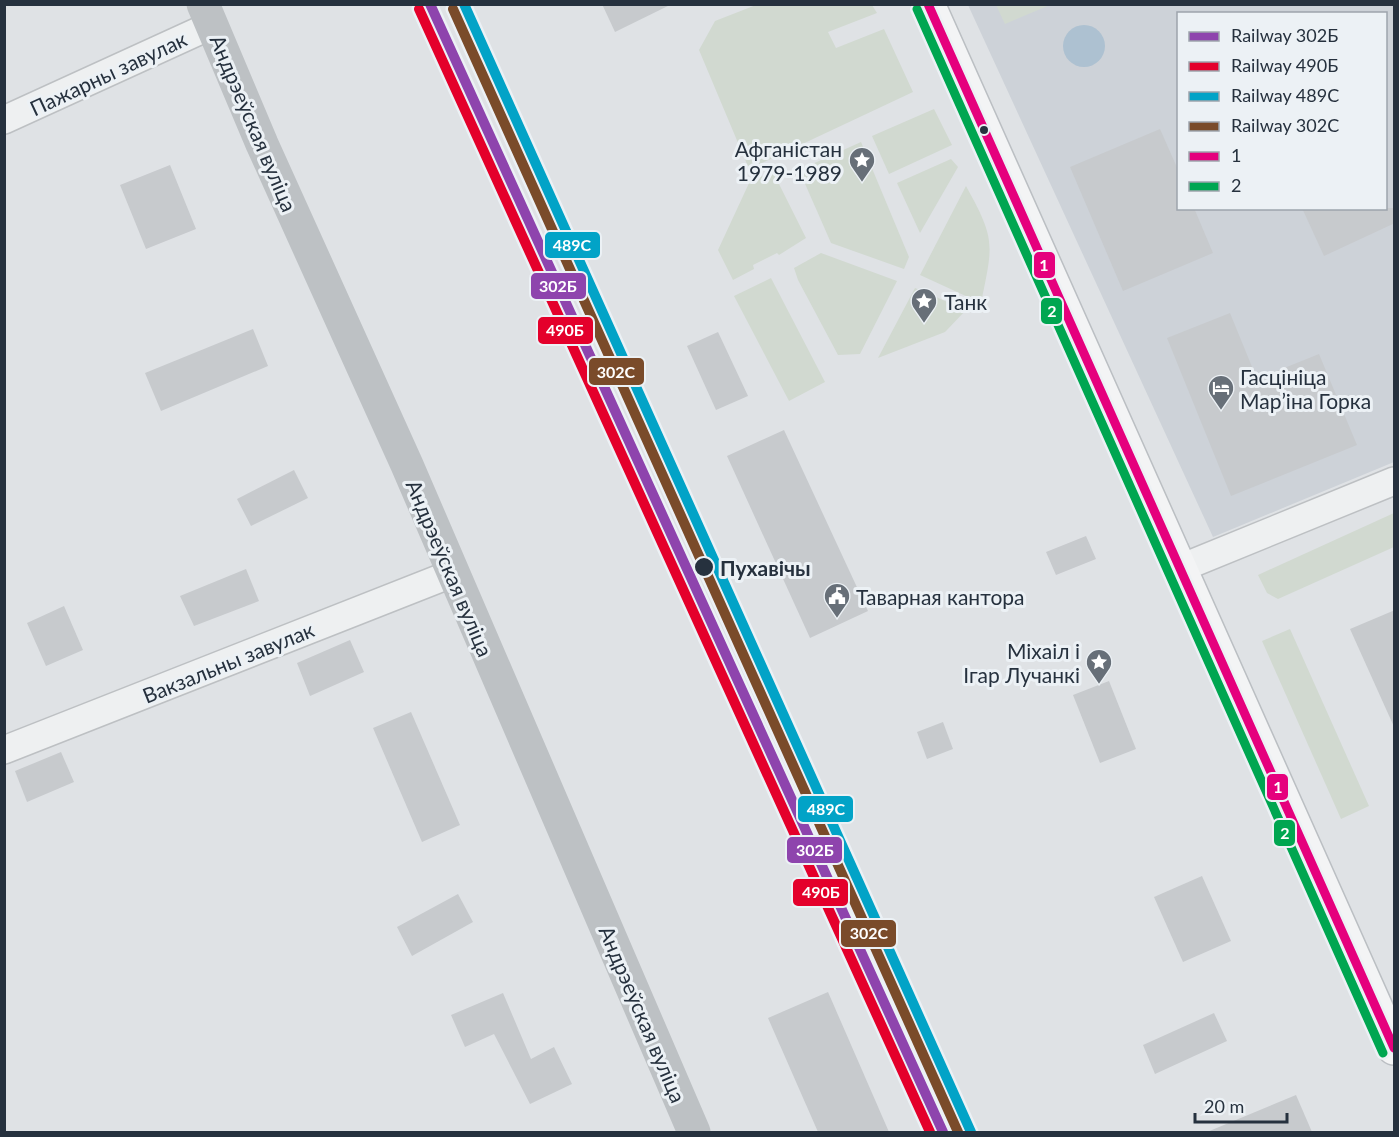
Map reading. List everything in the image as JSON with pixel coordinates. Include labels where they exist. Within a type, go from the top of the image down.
[{"type":"main road","points":[[928,4],[1395,1048]]},
{"type":"main road","name":"Андрэеўская вуліца","points":[[208,15],[262,144],[407,465],[694,1132]]},
{"type":"street","name":"Пажарны завулак","points":[[4,120],[208,15]]},
{"type":"street","points":[[1181,568],[1395,481]]},
{"type":"street","name":"Вакзальны завулак","points":[[4,750],[452,574]]},
{"type":"shaded area","points":[[756,5],[872,5],[877,13],[828,32],[836,48],[884,29],[913,92],[749,169],[699,50],[715,21]]},
{"type":"shaded area","points":[[968,5],[1394,5],[1394,462],[1213,537]]},
{"type":"shaded area","points":[[996,5],[1050,5],[1005,24]]},
{"type":"shaded area","points":[[934,109],[952,145],[889,174],[872,136]]},
{"type":"shaded area","points":[[861,142],[909,257],[904,269],[831,243],[799,170]]},
{"type":"shaded area","points":[[951,159],[958,167],[920,233],[897,183]]},
{"type":"shaded area","points":[[773,172],[806,238],[779,255],[777,253],[753,265],[754,269],[733,280],[718,250],[750,181]]},
{"type":"shaded area","points":[[966,186],[983,219],[989,243],[988,267],[981,303],[920,275]]},
{"type":"shaded area","points":[[821,253],[897,281],[860,354],[838,355],[798,280],[794,268]]},
{"type":"shaded area","points":[[771,278],[825,382],[789,401],[734,296]]},
{"type":"shaded area","points":[[915,288],[966,310],[945,332],[878,358]]},
{"type":"shaded area","points":[[1394,513],[1394,547],[1278,599],[1267,593],[1258,575]]},
{"type":"shaded area","points":[[1290,629],[1369,806],[1341,819],[1262,641]]},
{"type":"water","points":[[1084,25],[1092,26],[1099,31],[1104,38],[1104,54],[1099,61],[1092,66],[1084,67],[1076,66],[1069,61],[1064,54],[1063,46],[1064,38],[1069,31],[1076,26]]},
{"type":"building","points":[[602,4],[672,4],[615,32]]},
{"type":"building","points":[[1160,129],[1177,167],[1177,210],[1195,210],[1213,253],[1123,291],[1070,167]]},
{"type":"building","points":[[170,165],[196,229],[146,249],[120,185]]},
{"type":"building","points":[[1387,208],[1395,208],[1395,223],[1324,256],[1303,210],[1387,210]]},
{"type":"building","points":[[1230,313],[1257,379],[1319,354],[1357,445],[1231,496],[1167,338]]},
{"type":"building","points":[[253,329],[268,366],[161,411],[145,373]]},
{"type":"building","points":[[718,332],[748,396],[716,410],[687,346]]},
{"type":"building","name":"Пухавічы","points":[[784,430],[868,611],[810,638],[727,456]]},
{"type":"building","points":[[294,470],[308,498],[251,526],[237,499]]},
{"type":"building","points":[[1086,536],[1096,559],[1056,575],[1046,552]]},
{"type":"building","points":[[246,569],[259,601],[194,626],[180,596]]},
{"type":"building","points":[[64,606],[83,650],[46,666],[27,623]]},
{"type":"building","points":[[1395,610],[1395,729],[1350,629]]},
{"type":"building","points":[[350,640],[364,672],[310,696],[297,663]]},
{"type":"building","points":[[1109,681],[1136,749],[1100,763],[1073,695]]},
{"type":"building","points":[[411,712],[460,825],[422,842],[373,728]]},
{"type":"building","points":[[943,722],[953,749],[927,759],[917,732]]},
{"type":"building","points":[[61,752],[74,782],[27,802],[15,771]]},
{"type":"building","points":[[1202,876],[1231,941],[1183,962],[1154,897]]},
{"type":"building","points":[[458,894],[473,922],[412,956],[397,927]]},
{"type":"building","points":[[828,992],[889,1132],[818,1132],[768,1018]]},
{"type":"building","points":[[503,993],[531,1059],[554,1047],[572,1084],[530,1104],[494,1034],[465,1047],[451,1015]]},
{"type":"building","points":[[1214,1013],[1227,1041],[1155,1074],[1143,1045]]},
{"type":"building","points":[[1296,1095],[1312,1132],[1207,1132]]},
{"type":"rail line","name":"302Б","points":[[430,4],[943,1132]]},
{"type":"rail line","name":"489С","points":[[464,4],[971,1132]]},
{"type":"rail line","name":"490Б","points":[[419,9],[930,1132]]},
{"type":"rail line","name":"302С","points":[[453,9],[958,1132]]},
{"type":"transit line","name":"1","points":[[928,4],[1394,1048]]},
{"type":"transit line","name":"2","points":[[917,9],[1383,1053]]},
{"type":"place","name":"Афганістан 1979-1989","points":[[862,183]]},
{"type":"place","name":"Танк","points":[[924,324]]},
{"type":"place","name":"Гасцініца Марʼіна Горка","points":[[1221,411]]},
{"type":"place","name":"Пухавічы","points":[[704,567]]},
{"type":"place","name":"Таварная кантора","points":[[837,619]]},
{"type":"place","name":"Міхаіл і Ігар Лучанкі","points":[[1099,685]]}]
